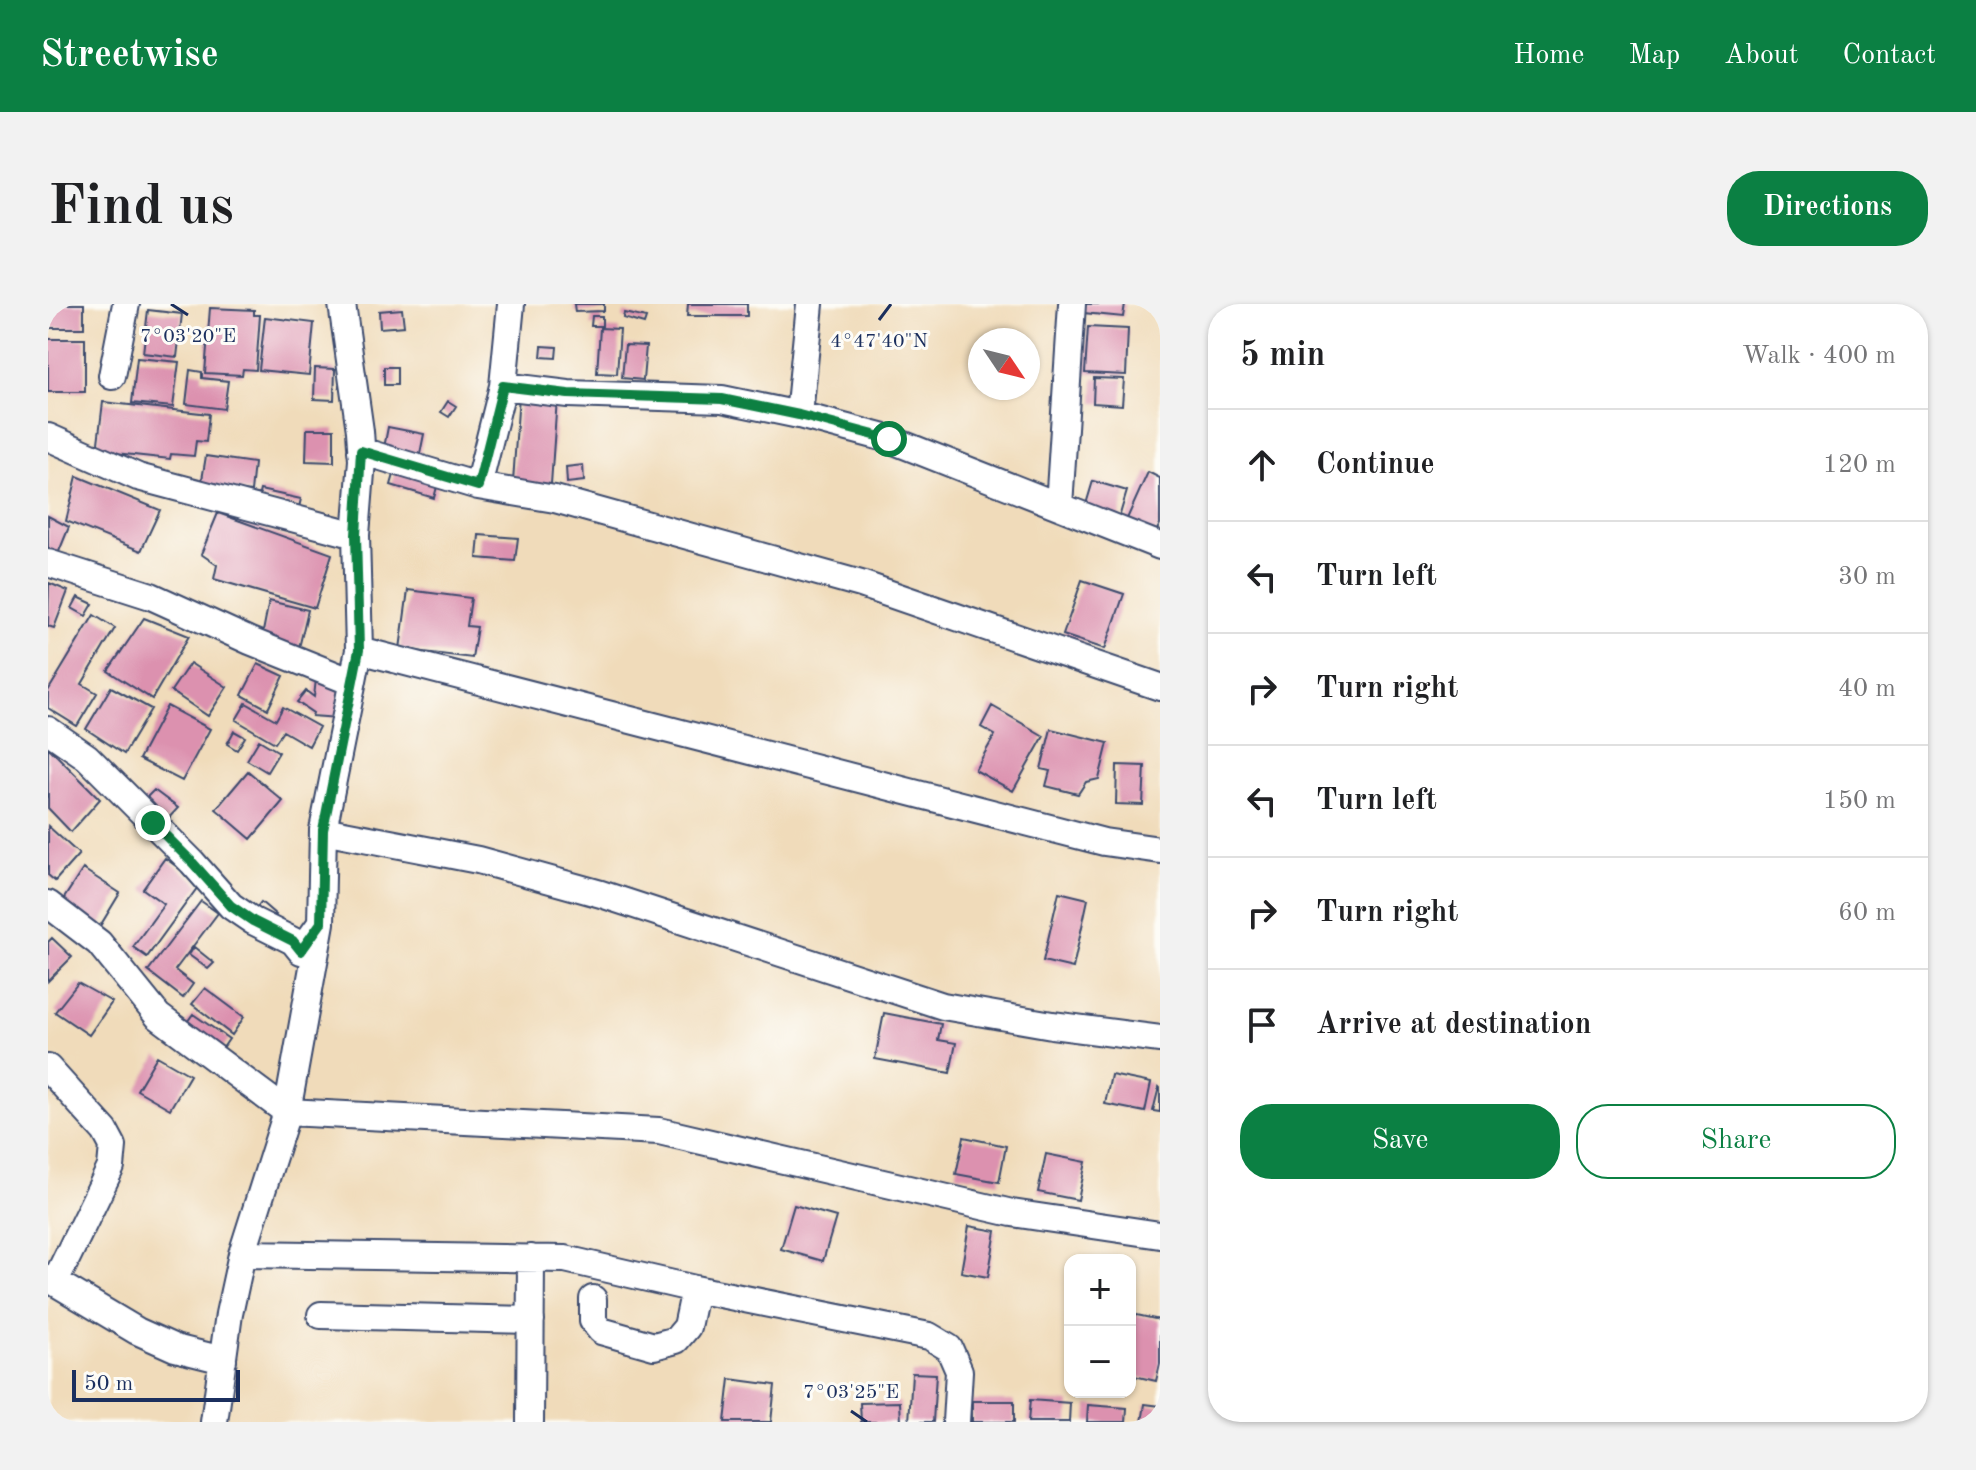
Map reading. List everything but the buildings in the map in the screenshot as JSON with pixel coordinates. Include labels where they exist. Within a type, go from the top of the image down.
[{"type":"street","points":[[112,376],[126,304]]},
{"type":"street","points":[[214,1422],[229,1314],[242,1254],[287,1112],[321,923],[323,830],[359,650],[356,535],[361,451],[342,304]]},
{"type":"street","points":[[478,486],[503,386],[511,304]]},
{"type":"street","points":[[799,415],[810,304]]},
{"type":"street","points":[[1059,506],[1072,304]]},
{"type":"street","points":[[503,386],[568,394],[722,399],[799,415],[889,439],[1160,546]]},
{"type":"street","points":[[48,437],[138,477],[356,535]]},
{"type":"street","points":[[361,451],[478,486],[555,499],[861,584],[1160,687]]},
{"type":"street","points":[[48,563],[151,596],[250,641],[352,682]]},
{"type":"street","points":[[359,650],[1089,838],[1160,850]]},
{"type":"street","points":[[48,730],[87,757],[192,862],[231,906],[293,941],[301,951],[321,923]]},
{"type":"street","points":[[323,830],[478,860],[601,894],[943,1006],[1160,1039]]},
{"type":"street","points":[[48,904],[99,943],[158,1016],[287,1112],[659,1131],[1012,1213],[1160,1235]]},
{"type":"street","points":[[48,1068],[105,1131],[113,1146],[111,1167],[51,1280],[137,1331],[175,1348],[223,1360]]},
{"type":"street","points":[[242,1254],[565,1259],[695,1289],[929,1336],[949,1348],[959,1371],[956,1422]]},
{"type":"street","points":[[530,1422],[531,1258]]},
{"type":"street","points":[[593,1299],[593,1321],[601,1331],[654,1346],[676,1340],[687,1327],[695,1289]]},
{"type":"street","points":[[321,1315],[531,1320]]},
{"type":"route","points":[[153,823],[231,906],[293,941],[301,951],[321,923],[323,830],[359,650],[356,535],[361,451],[478,486],[503,386],[568,394],[722,399],[889,439]]}]
